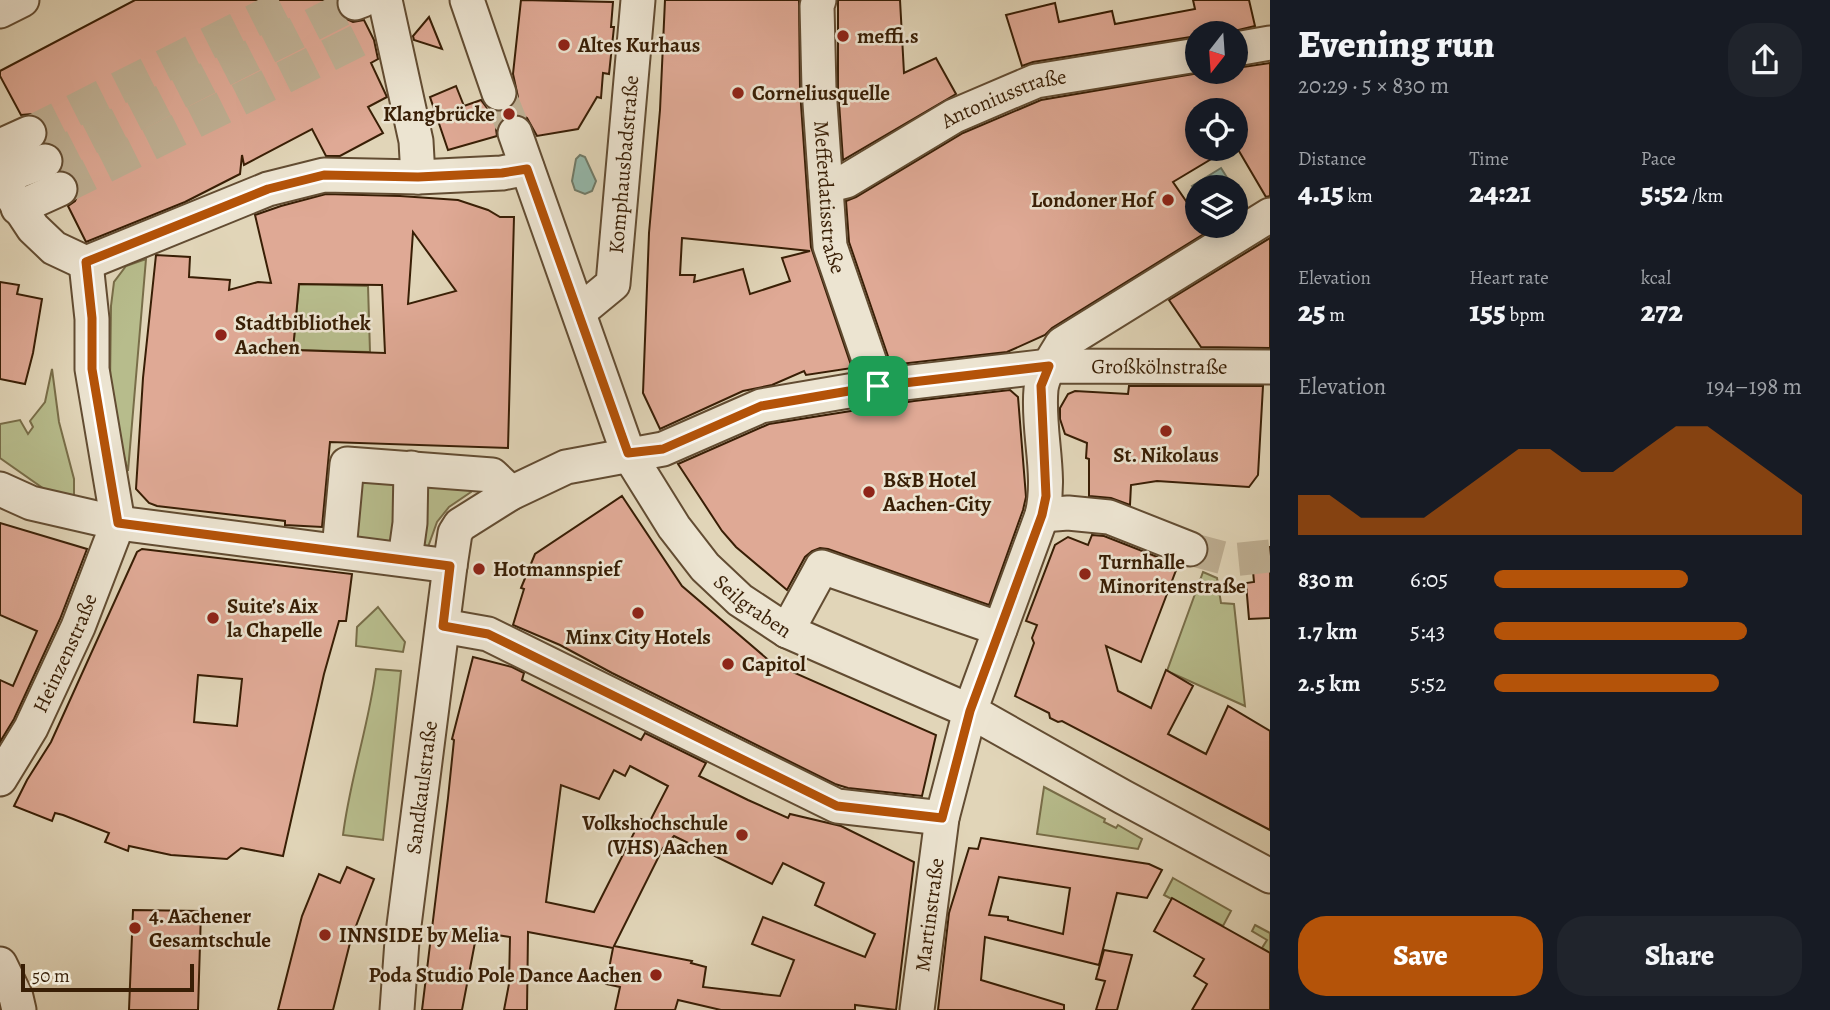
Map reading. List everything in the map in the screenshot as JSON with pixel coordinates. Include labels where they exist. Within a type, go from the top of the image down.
[{"type":"street","points":[[0,11],[22,0]]},
{"type":"street","name":"Komphausbadstraße","points":[[579,312],[613,284],[638,0]]},
{"type":"street","name":"Mefferdatisstraße","points":[[819,0],[819,75],[830,246],[878,386]]},
{"type":"street","points":[[470,4],[499,93]]},
{"type":"street","points":[[373,14],[416,141],[418,177]]},
{"type":"street","points":[[1248,47],[1270,43]]},
{"type":"street","name":"Antoniusstraße","points":[[826,186],[846,181],[954,116],[1037,81],[1185,57]]},
{"type":"street","points":[[515,133],[628,453]]},
{"type":"street","points":[[34,157],[0,178],[33,228],[54,248],[86,262],[268,189],[324,175],[418,177],[502,173],[527,169]]},
{"type":"street","points":[[18,208],[34,157]]},
{"type":"street","name":"Großkölnstraße","points":[[1049,366],[1062,344],[1270,215]]},
{"type":"street","points":[[86,262],[92,318],[92,369],[118,523]]},
{"type":"street","points":[[443,626],[488,634],[837,806],[942,818],[970,711],[1042,515],[1046,496],[1041,386],[1049,366]]},
{"type":"street","name":"Großkölnstraße","points":[[511,493],[566,467],[628,453],[663,449],[761,406],[878,386],[1049,366],[1270,367]]},
{"type":"street","name":"Seilgraben","points":[[628,453],[674,527],[705,568],[740,600],[787,631],[970,711],[1270,876]]},
{"type":"street","points":[[339,550],[346,464],[492,475],[511,493]]},
{"type":"street","points":[[405,559],[410,523],[411,468]]},
{"type":"street","points":[[0,489],[32,503],[118,523],[450,566]]},
{"type":"street","name":"Sandkaulstraße","points":[[397,1010],[407,901],[455,533],[460,525],[511,493]]},
{"type":"street","points":[[1042,515],[1068,513],[1109,517],[1190,549]]},
{"type":"street","name":"Heinzenstraße","points":[[0,779],[32,728],[78,627],[118,523]]},
{"type":"street","points":[[787,631],[822,567],[1000,629]]},
{"type":"street","name":"Martinstraße","points":[[916,1010],[942,818]]},
{"type":"street","points":[[0,964],[16,997],[19,1010]]},
{"type":"green space","points":[[146,259],[128,471],[115,425],[110,385],[111,306],[114,282],[126,266]]},
{"type":"green space","points":[[299,284],[368,286],[370,352],[293,350]]},
{"type":"green space","points":[[52,369],[59,422],[74,479],[74,495],[65,500],[57,498],[0,458],[0,424],[20,420],[28,434],[33,427],[30,421],[45,402]]},
{"type":"green space","points":[[355,474],[471,482],[471,492],[449,507],[437,522],[428,547],[349,543]]},
{"type":"green space","points":[[1203,572],[1217,578],[1221,603],[1234,604],[1245,706],[1167,671]]},
{"type":"green space","points":[[378,607],[405,642],[403,652],[356,646],[357,627]]},
{"type":"green space","points":[[376,669],[401,671],[383,840],[343,835]]},
{"type":"green space","points":[[1044,787],[1105,819],[1104,822],[1116,828],[1118,825],[1142,839],[1138,849],[1037,834]]},
{"type":"green space","points":[[1173,878],[1231,911],[1223,926],[1164,895]]},
{"type":"green space","points":[[1255,925],[1270,933],[1270,953],[1262,948],[1267,940],[1252,931]]},
{"type":"water","points":[[580,155],[585,157],[596,181],[592,191],[585,194],[575,190],[572,181],[576,159]]},
{"type":"water","points":[[1221,168],[1225,175],[1210,175]]},
{"type":"building","points":[[135,0],[336,0],[342,17],[353,22],[364,20],[374,40],[378,59],[371,63],[387,97],[368,107],[383,133],[340,156],[326,156],[312,129],[244,165],[242,155],[240,174],[185,202],[86,242],[68,206],[75,201],[79,192],[77,180],[71,173],[61,170],[64,163],[63,154],[57,146],[46,142],[47,126],[41,118],[32,114],[21,115],[0,76],[0,71]]},
{"type":"building","points":[[521,0],[613,2],[611,27],[614,27],[609,74],[603,73],[601,98],[597,97],[578,129],[537,136],[527,118],[519,114],[509,115],[500,121],[496,129],[497,136],[448,150],[430,97],[456,86],[464,106],[481,100],[487,108],[496,112],[506,111],[518,97],[513,74]]},
{"type":"building","points":[[665,0],[799,0],[800,90],[811,247],[852,368],[806,375],[804,371],[772,385],[743,391],[660,429],[643,393],[649,233],[660,110]],"holes":[[[682,238],[810,251],[782,258],[790,281],[750,294],[743,269],[694,282],[695,275],[680,275]]]},
{"type":"building","points":[[838,0],[900,0],[904,73],[936,58],[956,94],[843,160],[838,88]]},
{"type":"building","points":[[1193,0],[1249,0],[1255,26],[1248,28],[1248,21],[1185,21],[1185,38],[1022,66],[1006,15],[1055,3],[1059,22],[1112,11],[1115,24],[1195,9]]},
{"type":"building","points":[[429,17],[442,49],[414,40],[413,36]]},
{"type":"building","points":[[1270,63],[1270,196],[1266,197],[1245,161],[1248,161],[1248,98],[1185,98],[1185,161],[1208,161],[1173,182],[1185,200],[1185,238],[1197,238],[1052,328],[1045,335],[1007,352],[891,365],[849,242],[846,201],[963,133],[1041,100],[1185,75],[1185,84],[1248,84],[1248,66]]},
{"type":"building","points":[[326,194],[400,196],[458,200],[500,217],[514,217],[508,448],[330,442],[322,527],[285,525],[285,521],[149,503],[136,489],[143,378],[156,255],[190,257],[189,277],[230,280],[229,290],[258,282],[271,283],[255,215]],"holes":[[[413,232],[456,291],[408,304]],[[299,284],[382,285],[385,353],[293,350]]]},
{"type":"building","points":[[1270,238],[1270,348],[1201,347],[1169,300]]},
{"type":"building","points":[[0,282],[19,285],[17,294],[42,299],[25,384],[0,379]]},
{"type":"building","name":"St. Nikolaus","points":[[1129,386],[1263,386],[1258,475],[1249,487],[1157,481],[1131,485],[1130,505],[1111,498],[1089,496],[1087,443],[1065,434],[1060,408],[1068,394],[1075,391],[1128,394]]},
{"type":"building","points":[[1010,390],[1018,397],[1026,497],[989,605],[820,548],[805,557],[787,590],[736,547],[722,531],[678,464],[769,424],[914,401]]},
{"type":"building","points":[[622,496],[682,586],[772,663],[936,735],[922,796],[848,788],[835,784],[560,645],[513,625],[524,589],[521,588],[535,554]]},
{"type":"building","points":[[0,523],[87,549],[60,619],[14,719],[0,742],[0,680],[13,686],[37,631],[0,615]]},
{"type":"building","points":[[1092,535],[1104,536],[1178,565],[1141,662],[1106,646],[1118,691],[1151,708],[1166,670],[1193,686],[1168,734],[1206,754],[1228,706],[1270,731],[1270,830],[1062,721],[1050,718],[1049,713],[1015,696],[1034,643],[1032,638],[1037,625],[1026,621],[1055,545],[1068,537],[1088,545]]},
{"type":"building","points":[[1270,547],[1270,618],[1249,619],[1246,583],[1254,582],[1251,549]]},
{"type":"building","points":[[142,549],[352,574],[346,621],[339,621],[324,674],[283,856],[241,848],[227,859],[171,855],[129,846],[128,851],[105,842],[109,833],[63,815],[55,813],[52,821],[14,806],[51,742],[137,552]],"holes":[[[198,675],[242,679],[237,726],[194,722]]]},
{"type":"building","points":[[473,657],[512,667],[524,673],[522,680],[641,740],[645,733],[706,763],[699,776],[748,800],[788,818],[790,814],[841,826],[914,862],[896,1010],[855,1005],[855,1010],[721,1010],[678,1000],[675,1010],[615,1010],[620,987],[606,984],[613,948],[528,932],[527,1010],[504,1010],[509,984],[510,937],[477,932],[462,1010],[422,1010],[448,798],[452,739]],"holes":[[[630,766],[668,786],[649,823],[641,819],[594,912],[546,902],[561,785],[599,799],[614,770],[625,776]],[[674,836],[772,884],[783,863],[824,883],[815,905],[875,934],[865,957],[763,917],[752,944],[794,960],[780,996],[703,987],[706,967],[691,963],[692,961],[614,946],[663,848]]]},
{"type":"building","points":[[981,838],[1149,864],[1162,870],[1147,898],[1117,893],[1099,965],[985,937],[981,980],[1064,1005],[1064,1010],[938,1010],[949,913],[969,848],[978,849]],"holes":[[[999,877],[1070,888],[1063,934],[1008,920],[1008,917],[989,915]]]},
{"type":"building","name":"INNSIDE by Melia","points":[[347,867],[374,879],[351,939],[333,1010],[278,1010],[302,916],[319,874],[340,883]]},
{"type":"building","points":[[1172,898],[1270,953],[1270,1010],[1192,1010],[1207,984],[1194,976],[1204,959],[1154,931]]},
{"type":"building","points":[[133,910],[201,911],[198,1010],[129,1010]]},
{"type":"building","points":[[1104,950],[1132,955],[1117,1010],[1096,1010],[1105,981],[1096,979]]},
{"type":"tunnel","points":[[29,133],[295,0]]},
{"type":"tunnel","points":[[45,161],[355,3]]},
{"type":"tunnel","points":[[60,189],[371,34]]},
{"type":"tunnel","points":[[499,93],[515,133]]},
{"type":"tunnel","points":[[1190,549],[1231,560],[1270,556]]},
{"type":"place","name":"meffi.s","points":[[843,36]]},
{"type":"place","name":"Altes Kurhaus","points":[[564,45]]},
{"type":"place","name":"Corneliusquelle","points":[[738,93]]},
{"type":"place","name":"Klangbrücke","points":[[509,114]]},
{"type":"place","name":"Londoner Hof","points":[[1168,200]]},
{"type":"place","name":"Stadtbibliothek Aachen","points":[[221,335]]},
{"type":"place","name":"St. Nikolaus","points":[[1166,431]]},
{"type":"place","name":"B&B Hotel Aachen-City","points":[[869,492]]},
{"type":"place","name":"Hotmannspief","points":[[479,569]]},
{"type":"place","name":"Turnhalle Minoritenstraße","points":[[1085,574]]},
{"type":"place","name":"Minx City Hotels","points":[[638,613]]},
{"type":"place","name":"Suite’s Aix la Chapelle","points":[[213,618]]},
{"type":"place","name":"Capitol","points":[[728,664]]},
{"type":"place","name":"Volkshochschule (VHS) Aachen","points":[[742,835]]},
{"type":"place","name":"4. Aachener Gesamtschule","points":[[135,928]]},
{"type":"place","name":"INNSIDE by Melia","points":[[325,935]]},
{"type":"place","name":"Poda Studio Pole Dance Aachen","points":[[656,975]]},
{"type":"route","points":[[527,169],[628,453],[663,449],[761,406],[878,386],[1049,366],[1041,386],[1046,496],[1042,515],[970,711],[942,818],[837,806],[488,634],[443,626],[450,566],[118,523],[92,369],[92,318],[86,262],[268,189],[324,175],[418,177],[502,173],[527,169]]}]
